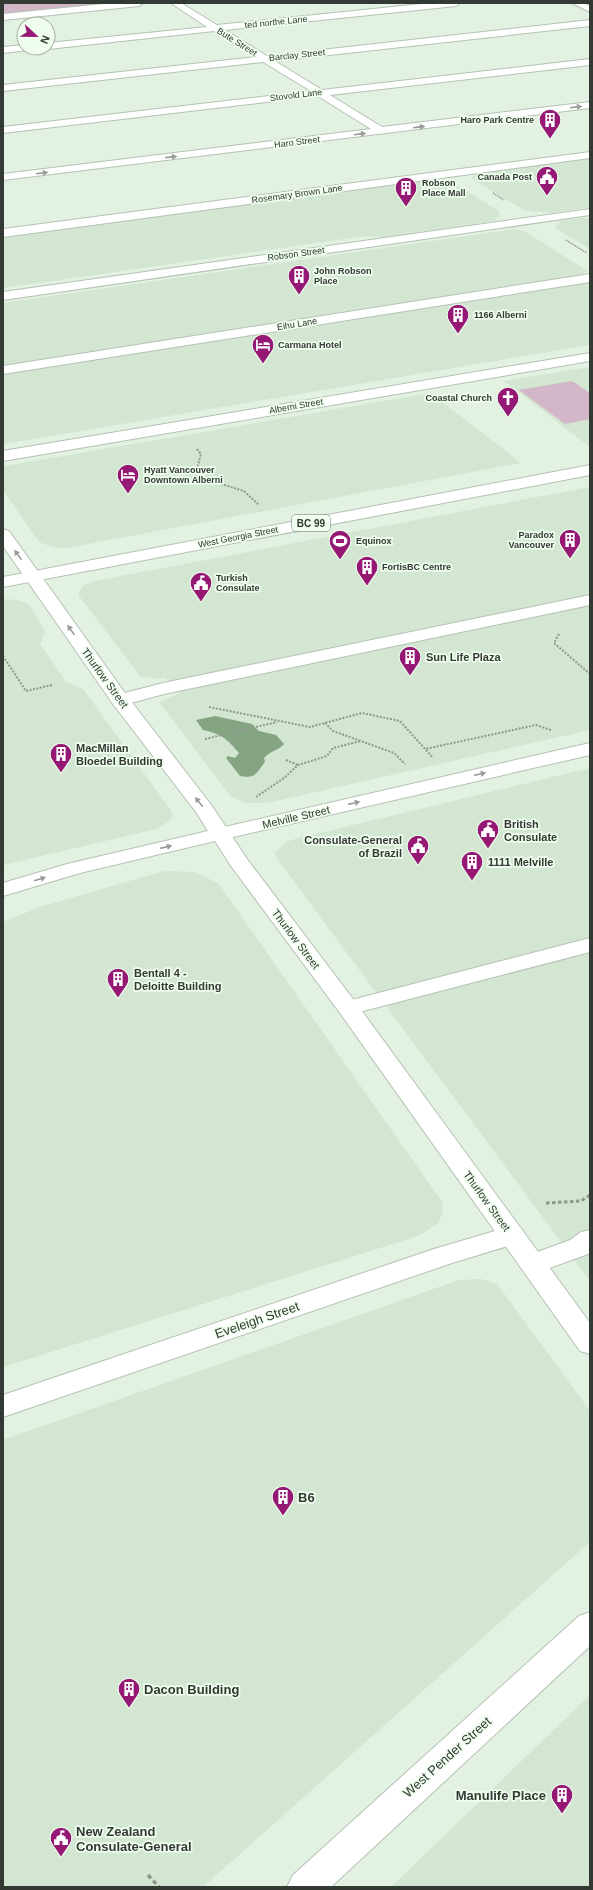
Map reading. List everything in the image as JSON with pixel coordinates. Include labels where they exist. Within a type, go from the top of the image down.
[{"type":"main road","points":[[3,16],[139,3]]},
{"type":"main road","name":"Bute Street","points":[[175,3],[377,128]]},
{"type":"main road","name":"ted northe Lane","points":[[56,45],[456,3]]},
{"type":"main road","points":[[576,3],[590,9]]},
{"type":"main road","name":"Barclay Street","points":[[3,88],[590,23]]},
{"type":"main road","points":[[3,50],[16,49]]},
{"type":"main road","name":"Stovold Lane","points":[[3,130],[590,62]]},
{"type":"main road","name":"Haro Street","points":[[3,177],[590,105]]},
{"type":"main road","name":"Rosemary Brown Lane","points":[[3,233],[590,155]]},
{"type":"main road","name":"Robson Street","points":[[3,296],[590,212]]},
{"type":"main road","name":"Eihu Lane","points":[[3,370],[590,278]]},
{"type":"main road","name":"Alberni Street","points":[[3,456],[590,357]]},
{"type":"main road","name":"West Georgia Street","points":[[3,582],[590,470]]},
{"type":"main road","name":"Thurlow Street","points":[[3,534],[120,700],[205,810],[246,872],[348,1008],[590,1344]]},
{"type":"main road","points":[[120,700],[163,689],[590,600]]},
{"type":"main road","name":"Melville Street","points":[[3,890],[74,868],[590,749]]},
{"type":"main road","points":[[348,1008],[590,945]]},
{"type":"main road","name":"Eveleigh Street","points":[[3,1406],[443,1256],[512,1235]]},
{"type":"main road","points":[[533,1264],[579,1247],[590,1239]]},
{"type":"main road","name":"West Pender Street","points":[[305,1887],[590,1626]]},
{"type":"path","points":[[491,192],[504,200]]},
{"type":"path","points":[[564,239],[590,254]]},
{"type":"path","points":[[201,454],[195,476],[244,491],[259,505]]},
{"type":"path","points":[[3,656],[26,691],[52,685]]},
{"type":"path","points":[[572,659],[590,674]]},
{"type":"path","points":[[209,708],[310,727],[362,713],[400,721],[434,759]]},
{"type":"path","points":[[205,739],[280,721]]},
{"type":"path","points":[[325,723],[333,731],[394,753],[406,765]]},
{"type":"path","points":[[425,749],[536,725],[556,731]]},
{"type":"path","points":[[252,799],[284,778],[298,765],[327,756],[333,748],[361,741]]},
{"type":"path","points":[[286,760],[298,765]]},
{"type":"path","points":[[546,1203],[581,1201],[590,1195]]},
{"type":"path","points":[[148,1875],[159,1887]]},
{"type":"shaded area","points":[[3,3],[113,3],[3,14]]},
{"type":"shaded area","points":[[590,155],[590,207],[550,213],[527,211],[472,179],[475,175],[482,174],[478,170]]},
{"type":"shaded area","points":[[426,177],[432,181],[440,179],[450,181],[501,214],[495,221],[384,237],[365,236],[3,288],[3,233]]},
{"type":"shaded area","points":[[590,218],[590,249],[557,229],[555,226],[561,221]]},
{"type":"shaded area","points":[[516,229],[526,232],[587,271],[579,275],[590,283],[590,345],[3,444],[3,303]]},
{"type":"shaded area","points":[[590,367],[590,447],[504,381]]},
{"type":"shaded area","points":[[572,381],[590,393],[590,419],[565,424],[519,390]]},
{"type":"shaded area","points":[[431,393],[521,463],[66,548],[52,547],[39,542],[3,490],[3,467],[5,466]]},
{"type":"shaded area","points":[[590,487],[590,730],[267,803],[246,803],[229,794],[159,702],[180,693],[165,678],[157,679],[140,676],[79,596],[79,592],[84,585],[95,581]]},
{"type":"shaded area","name":"MacMillan Bloedel Building","points":[[3,599],[17,600],[26,603],[31,607],[45,631],[40,644],[66,682],[83,689],[172,812],[172,817],[168,822],[156,829],[3,865]]},
{"type":"shaded area","points":[[215,716],[252,724],[259,731],[276,735],[284,744],[269,753],[264,758],[265,762],[253,776],[240,776],[226,758],[228,756],[235,758],[239,753],[224,738],[215,733],[203,730],[196,720]]},
{"type":"shaded area","points":[[590,768],[590,1281],[278,860],[275,853],[286,842],[295,839]]},
{"type":"shaded area","points":[[164,871],[194,872],[218,883],[442,1202],[443,1212],[438,1223],[418,1236],[3,1367],[3,922],[40,907]]},
{"type":"shaded area","points":[[481,1279],[497,1284],[590,1411],[590,1542],[203,1887],[3,1887],[3,1440],[459,1280]]},
{"type":"shaded area","points":[[590,1695],[590,1887],[391,1887]]},
{"type":"place","name":"Haro Park Centre","points":[[550,140]]},
{"type":"place","name":"Canada Post","points":[[547,196]]},
{"type":"place","name":"Robson Place Mall","points":[[406,208]]},
{"type":"place","name":"John Robson Place","points":[[299,296]]},
{"type":"place","name":"1166 Alberni","points":[[458,334]]},
{"type":"place","name":"Carmana Hotel","points":[[263,364]]},
{"type":"place","name":"Coastal Church","points":[[508,418]]},
{"type":"place","name":"Hyatt Vancouver Downtown Alberni","points":[[128,494]]},
{"type":"place","name":"Equinox","points":[[340,560]]},
{"type":"place","name":"Paradox Vancouver","points":[[570,560]]},
{"type":"place","name":"FortisBC Centre","points":[[367,586]]},
{"type":"place","name":"Turkish Consulate","points":[[201,602]]},
{"type":"place","name":"Sun Life Plaza","points":[[410,676]]},
{"type":"place","name":"MacMillan Bloedel Building","points":[[61,774]]},
{"type":"place","name":"British Consulate","points":[[488,850]]},
{"type":"place","name":"Consulate-General of Brazil","points":[[418,866]]},
{"type":"place","name":"1111 Melville","points":[[472,882]]},
{"type":"place","name":"Bentall 4 - Deloitte Building","points":[[118,998]]},
{"type":"place","name":"B6","points":[[283,1516]]},
{"type":"place","name":"Dacon Building","points":[[129,1708]]},
{"type":"place","name":"Manulife Place","points":[[562,1814]]},
{"type":"place","name":"New Zealand Consulate-General","points":[[61,1858]]}]
